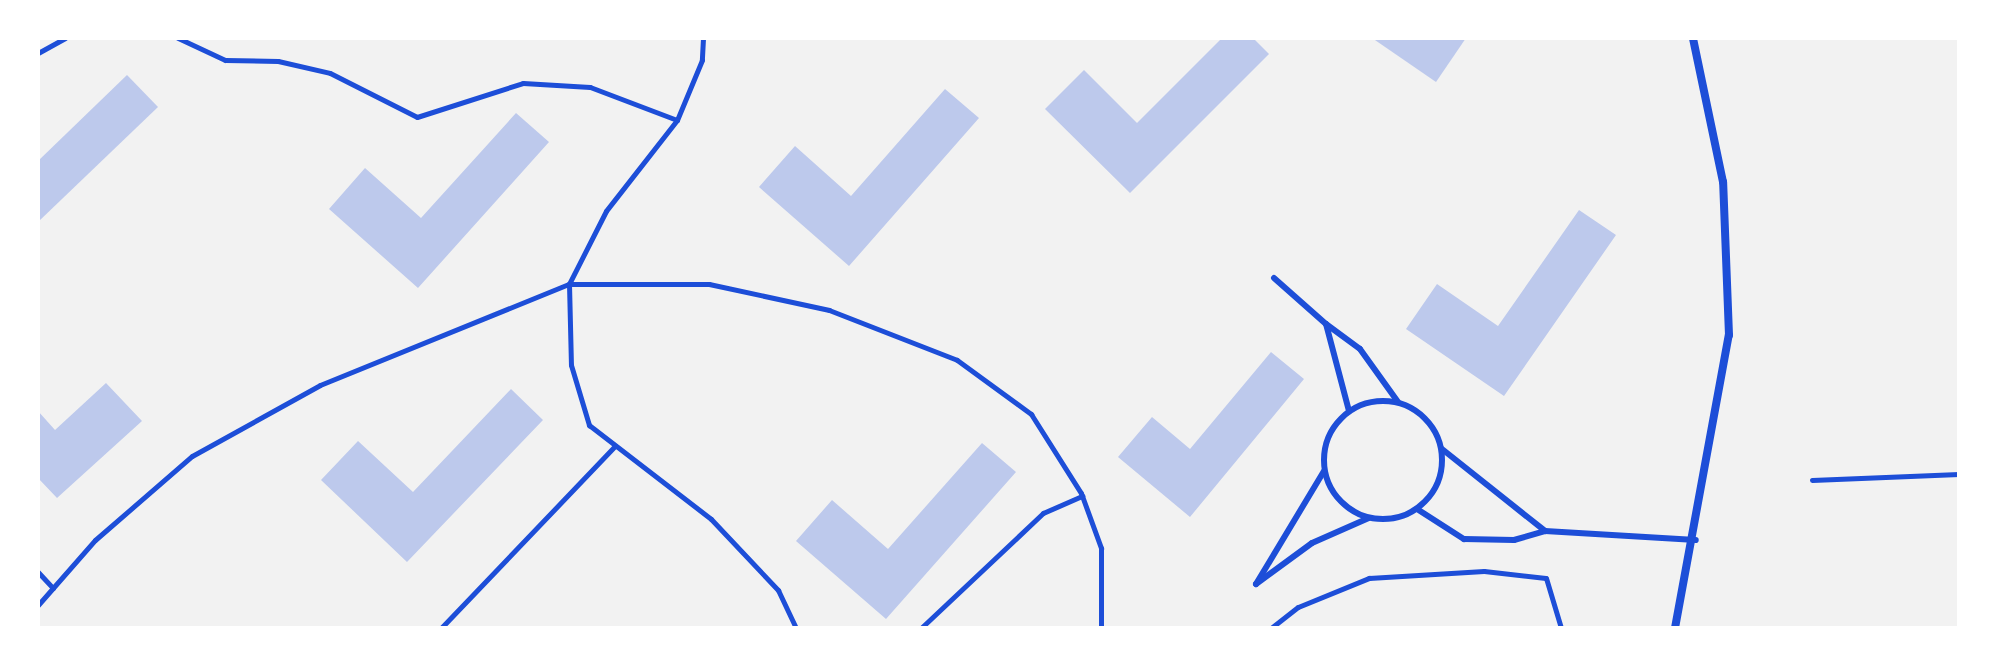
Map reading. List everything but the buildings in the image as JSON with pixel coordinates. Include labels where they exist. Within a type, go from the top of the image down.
[{"type":"street","points":[[1675,628],[1696,540],[1729,335],[1723,182],[1693,38]]},
{"type":"lane","points":[[1274,278],[1360,349],[1398,402],[1427,419],[1442,449],[1545,531]]},
{"type":"lane","points":[[1326,324],[1349,411]]},
{"type":"lane","points":[[1398,402],[1349,411],[1328,438],[1324,471],[1256,584],[1312,543],[1369,518],[1417,509],[1438,483],[1442,449]]},
{"type":"lane","points":[[1324,471],[1339,500],[1369,518]]},
{"type":"lane","points":[[1417,509],[1464,539],[1514,540],[1545,531],[1696,540]]},
{"type":"path","points":[[38,53],[65,38]]},
{"type":"path","points":[[178,38],[225,60],[278,61],[330,73],[417,117],[523,83],[590,87],[677,120]]},
{"type":"path","points":[[703,38],[702,60],[677,120],[606,211],[569,284],[571,365],[589,425],[711,519],[778,590],[796,628]]},
{"type":"path","points":[[38,605],[95,540],[192,456],[401,348],[569,284],[709,284],[829,310],[957,360],[1031,414],[1082,496],[1101,548],[1101,628]]},
{"type":"path","points":[[441,628],[615,446]]},
{"type":"path","points":[[1812,480],[1959,474]]},
{"type":"path","points":[[921,628],[1043,513],[1082,496]]},
{"type":"path","points":[[1271,628],[1298,607],[1369,578],[1484,571],[1546,578],[1561,628]]},
{"type":"path","points":[[38,572],[53,588]]}]
